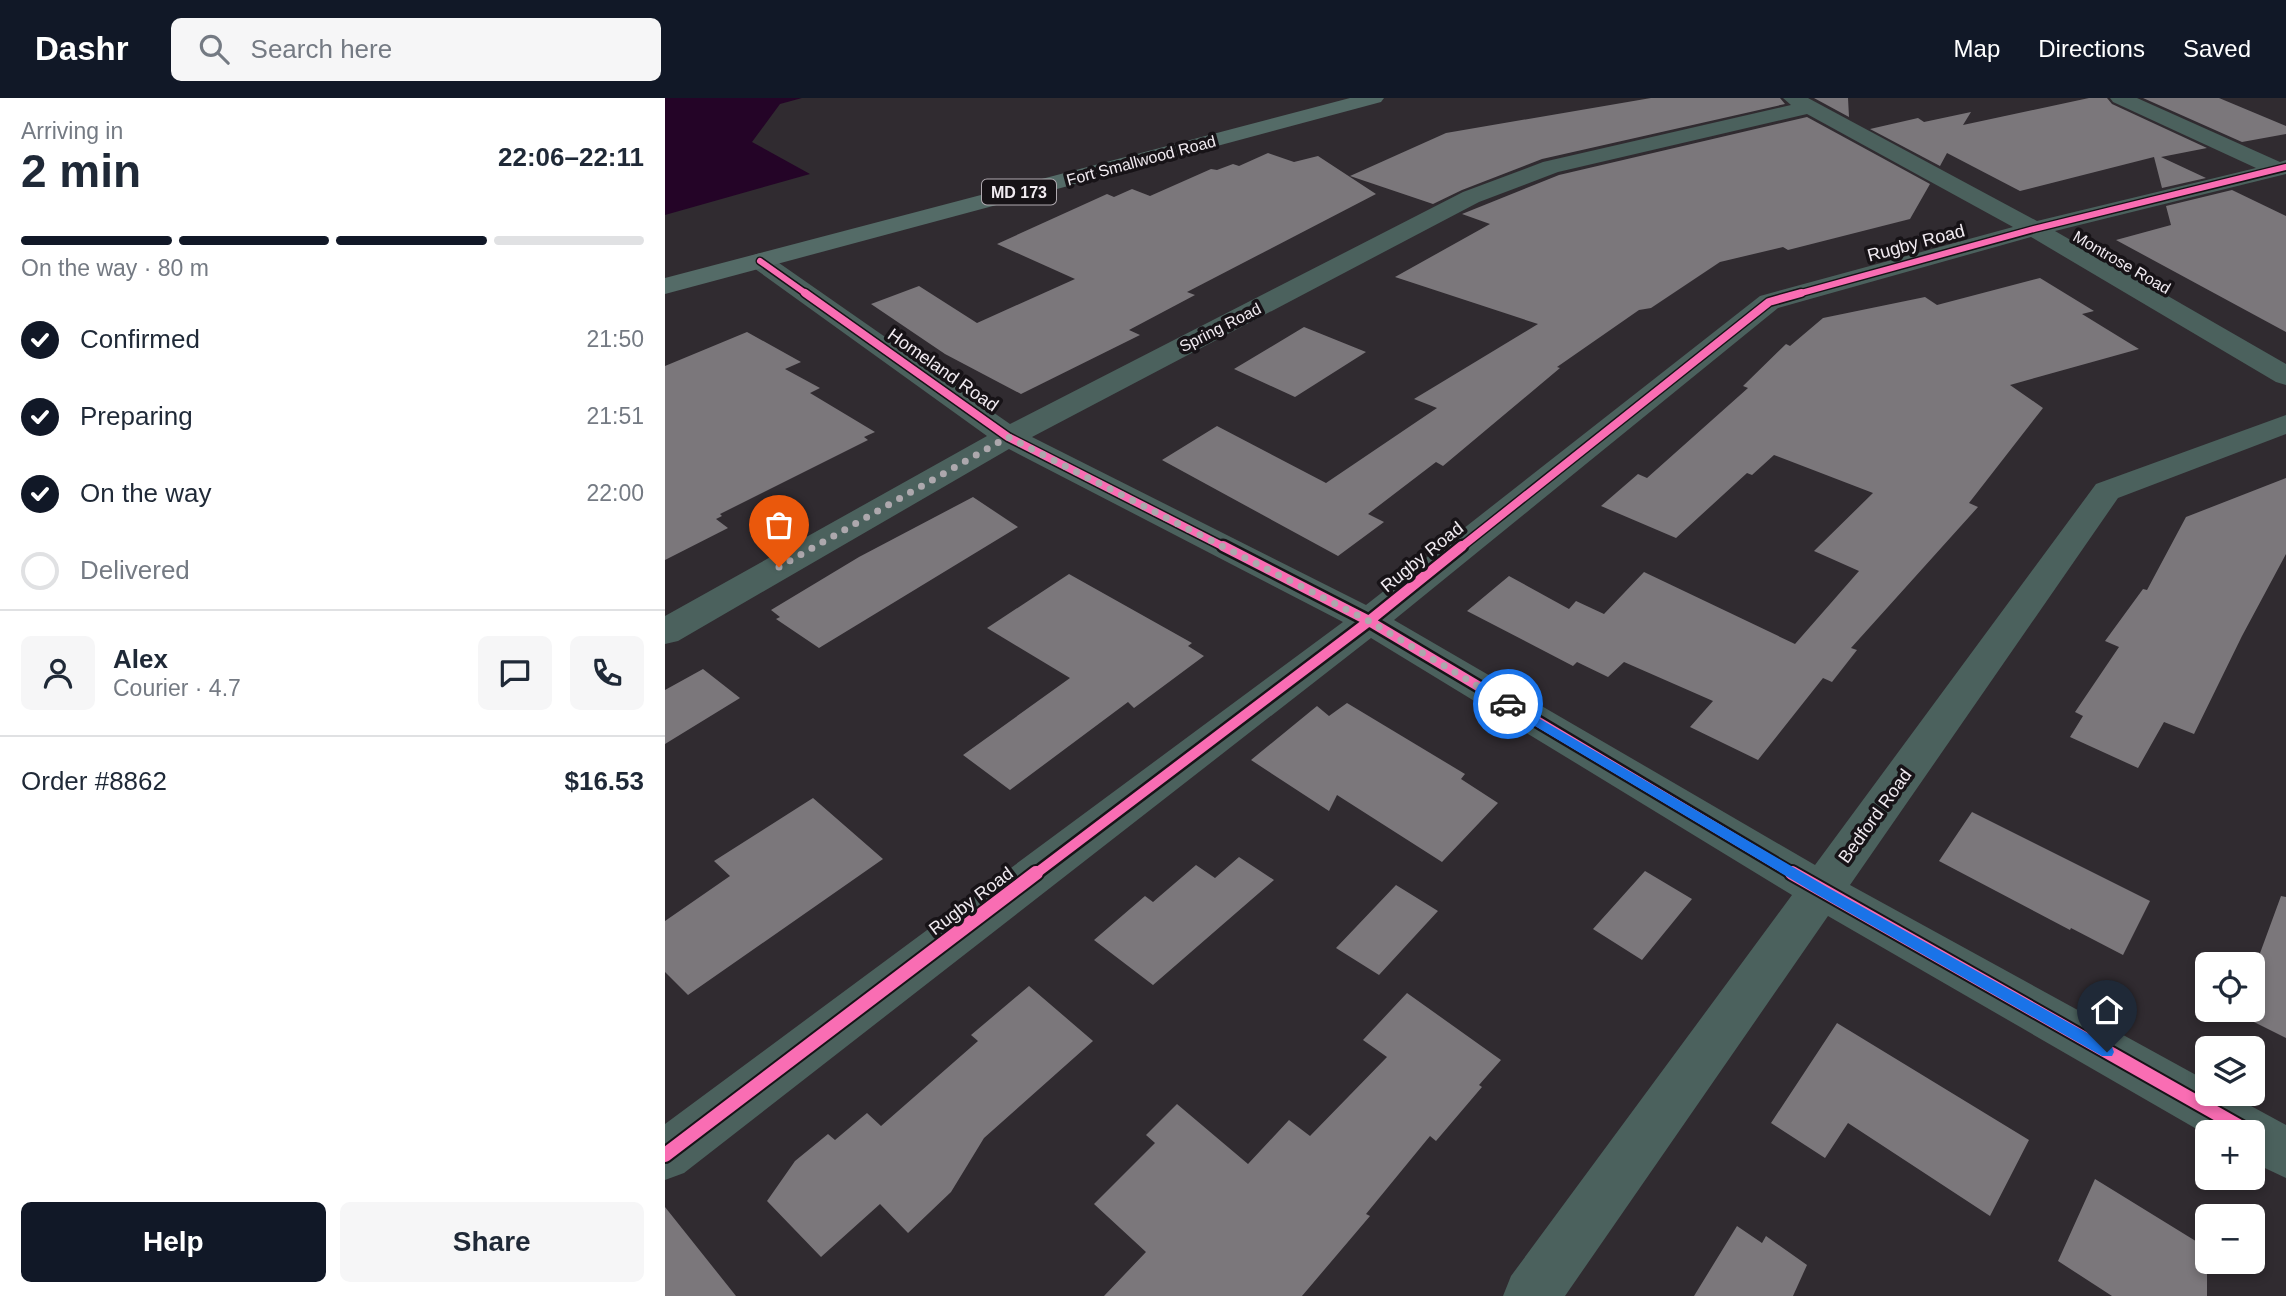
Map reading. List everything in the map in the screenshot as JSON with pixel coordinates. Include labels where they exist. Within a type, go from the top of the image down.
[{"type":"main road","name":"Fort Smallwood Road","points":[[665,286],[1359,100]]},
{"type":"street","points":[[2120,98],[2282,168]]},
{"type":"street","name":"Montrose Road","points":[[1801,103],[2034,229],[2286,376]]},
{"type":"street","name":"Spring Road","points":[[665,632],[1008,437],[1471,197],[1551,167],[1801,103]]},
{"type":"street","name":"Rugby Road","points":[[665,1155],[1369,621],[1769,302],[2034,229],[2282,168]]},
{"type":"street","name":"Homeland Road","points":[[760,261],[1008,437],[1369,621],[1822,891],[2228,1120]]},
{"type":"street","name":"Bedford Road","points":[[1531,1296],[2107,491],[2286,424]]},
{"type":"street","name":"Homeland Road","points":[[2265,1141],[2286,1153]]},
{"type":"shaded area","points":[[665,98],[802,98],[780,104],[752,142],[810,174],[665,215]]},
{"type":"building","points":[[1651,98],[1780,98],[1785,104],[1542,159],[1433,204],[1350,176],[1446,133]]},
{"type":"building","points":[[1814,98],[1848,98],[1849,117]]},
{"type":"building","points":[[2089,98],[2107,98],[2112,104],[2207,148],[2161,157],[2206,178],[2162,188],[2154,157],[2020,191],[1947,153],[1940,166],[1870,129],[1918,118],[1924,122],[1971,112],[1963,125]]},
{"type":"building","points":[[2143,98],[2219,98],[2286,126],[2286,134],[2242,142]]},
{"type":"building","points":[[1807,117],[1930,184],[1910,219],[1788,250],[1783,247],[1720,262],[1651,308],[1639,310],[1557,367],[1560,368],[1443,466],[1436,462],[1368,514],[1384,522],[1338,556],[1162,460],[1217,426],[1326,483],[1437,408],[1414,399],[1538,324],[1395,277],[1490,224],[1462,214],[1559,175]]},
{"type":"building","points":[[1268,153],[1294,162],[1318,156],[1376,194],[1187,292],[1195,295],[1129,330],[1140,335],[1021,394],[945,354],[871,304],[919,286],[977,323],[1075,279],[997,244],[1107,194],[1114,197],[1132,189],[1150,196],[1211,169],[1217,170],[1233,164],[1239,166]]},
{"type":"building","points":[[2232,190],[2286,216],[2286,332],[2116,240],[2171,225],[2166,206]]},
{"type":"building","points":[[2040,278],[2094,311],[2082,314],[2139,349],[2010,385],[2043,408],[1969,503],[1978,507],[1851,648],[1857,650],[1832,682],[1823,678],[1758,760],[1690,727],[1713,701],[1624,662],[1608,677],[1577,662],[1573,666],[1467,611],[1509,576],[1569,609],[1576,601],[1604,614],[1644,572],[1795,644],[1859,571],[1814,551],[1873,493],[1774,455],[1752,475],[1747,473],[1676,538],[1601,506],[1638,474],[1647,478],[1748,388],[1743,386],[1786,344],[1790,346],[1823,318],[1925,297],[1937,305]]},
{"type":"building","points":[[1304,327],[1366,352],[1295,397],[1234,369]]},
{"type":"building","points":[[747,332],[801,362],[785,369],[820,388],[810,393],[875,432],[864,437],[868,440],[720,514],[722,516],[716,519],[728,528],[665,560],[665,366]]},
{"type":"building","points":[[2286,478],[2286,554],[2194,734],[2164,722],[2138,768],[2070,737],[2083,716],[2075,712],[2119,647],[2105,641],[2143,589],[2147,590],[2186,517]]},
{"type":"building","points":[[973,497],[1018,527],[819,648],[776,619],[780,617],[771,610],[859,557]]},
{"type":"building","points":[[1069,574],[1192,643],[1188,646],[1204,656],[1134,708],[1128,702],[1010,790],[963,755],[1070,678],[987,628]]},
{"type":"building","points":[[703,669],[740,698],[665,744],[665,690]]},
{"type":"building","points":[[1347,703],[1465,774],[1461,779],[1498,803],[1442,862],[1337,795],[1329,811],[1251,760],[1317,706],[1329,716]]},
{"type":"building","points":[[813,798],[883,859],[688,995],[665,972],[665,921],[730,876],[714,861]]},
{"type":"building","points":[[1972,812],[2150,901],[2123,955],[1939,861]]},
{"type":"building","points":[[1239,857],[1274,880],[1153,985],[1094,940],[1145,896],[1153,902],[1196,865],[1215,878]]},
{"type":"building","points":[[1645,871],[1692,899],[1642,960],[1593,929]]},
{"type":"building","points":[[1396,885],[1438,911],[1379,975],[1336,948]]},
{"type":"building","points":[[2281,896],[2286,897],[2286,1038],[2254,1022],[2265,1022],[2265,952],[2260,952]]},
{"type":"building","points":[[1029,986],[1093,1041],[984,1138],[951,1192],[908,1233],[880,1204],[821,1257],[767,1201],[795,1161],[828,1134],[835,1140],[867,1113],[881,1126],[978,1041],[971,1035]]},
{"type":"building","points":[[1407,993],[1501,1060],[1436,1141],[1430,1136],[1366,1214],[1370,1216],[1302,1296],[1104,1296],[1146,1252],[1094,1204],[1155,1143],[1146,1135],[1177,1104],[1248,1164],[1289,1120],[1310,1136],[1387,1057],[1363,1040]]},
{"type":"building","points":[[1837,1023],[2029,1140],[1990,1216],[1848,1123],[1825,1158],[1771,1123]]},
{"type":"building","points":[[2095,1179],[2195,1241],[2195,1274],[2207,1274],[2207,1296],[2112,1296],[2058,1261]]},
{"type":"building","points":[[665,1207],[736,1296],[665,1296]]},
{"type":"building","points":[[1737,1226],[1762,1243],[1766,1236],[1807,1265],[1793,1296],[1694,1296]]},
{"type":"cycle path","points":[[665,1155],[1369,621],[1769,302],[2034,229],[2286,167]]},
{"type":"cycle path","points":[[760,261],[1008,437],[1369,621],[1822,891],[2228,1120]]},
{"type":"way so far","points":[[779,567],[1008,437],[1369,621],[1508,704]]},
{"type":"route","points":[[1508,704],[1822,891],[2107,1052]]}]
